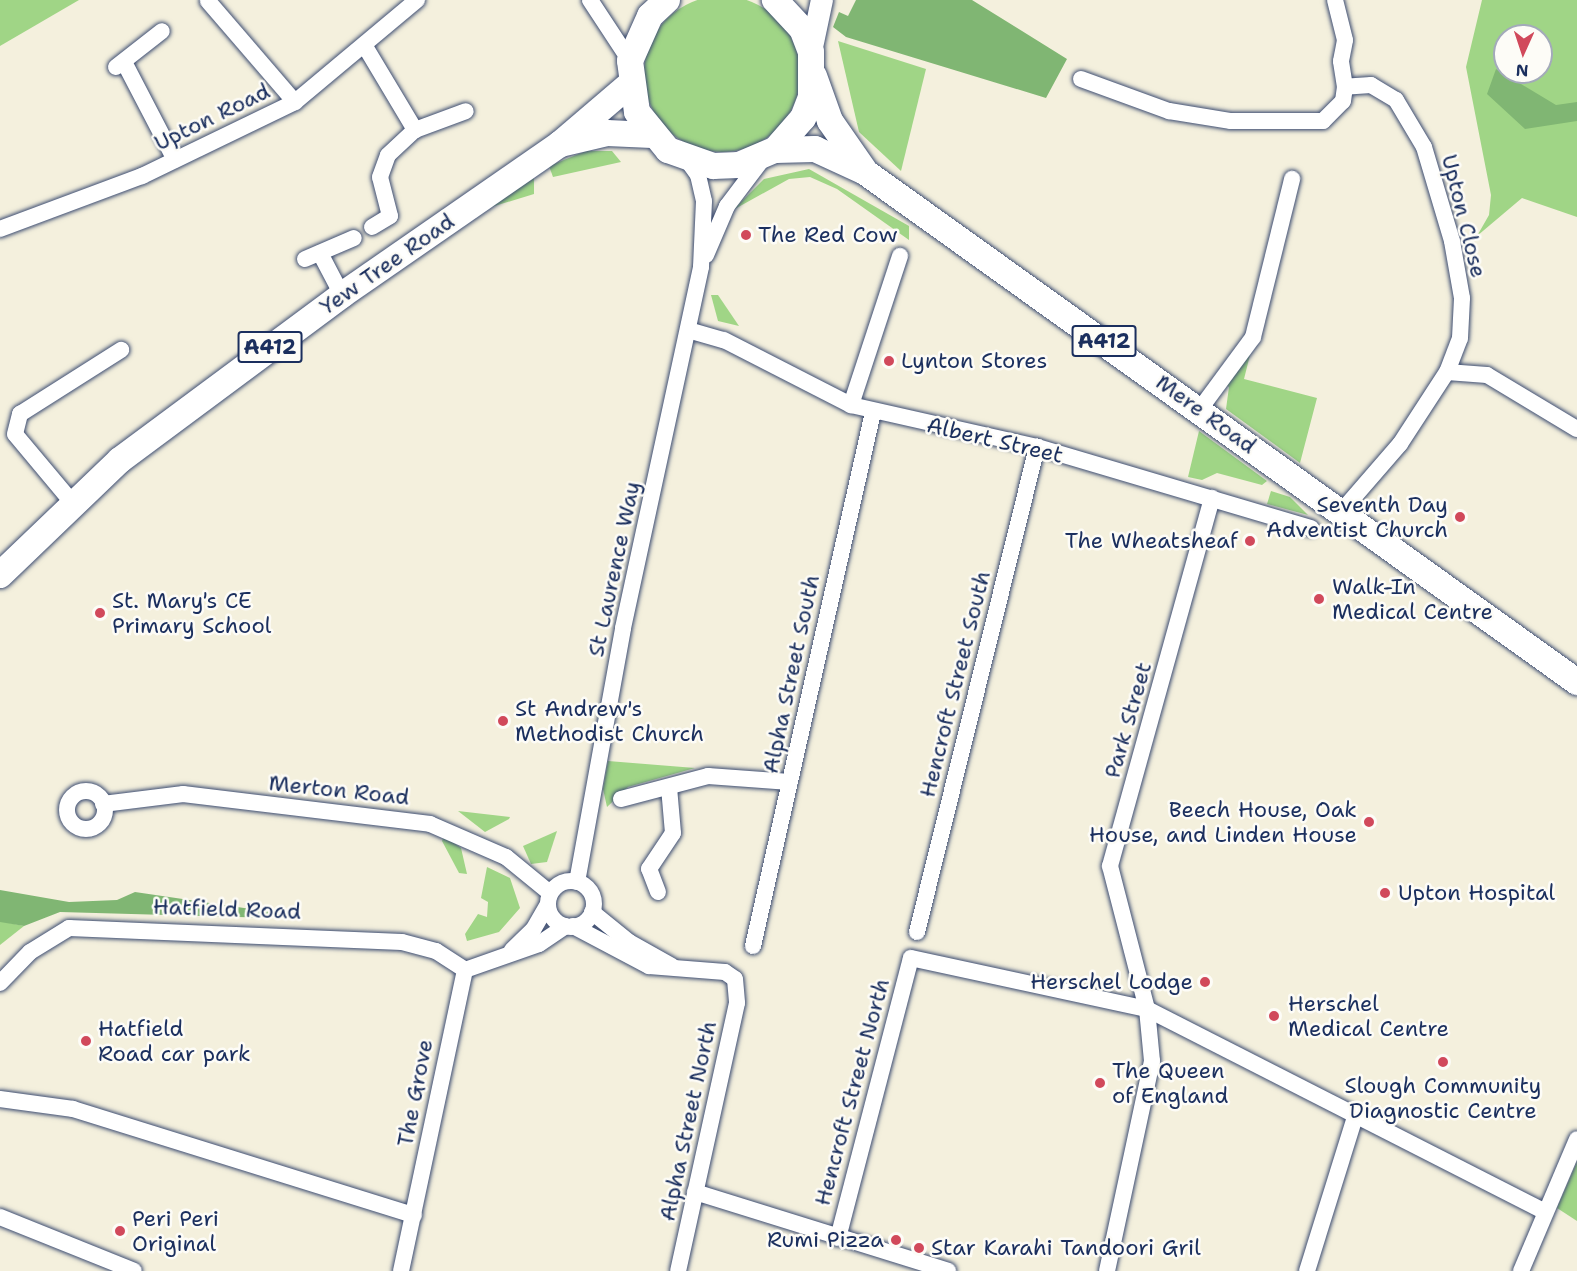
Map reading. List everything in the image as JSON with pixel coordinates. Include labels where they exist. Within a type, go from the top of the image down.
[{"type":"main road","points":[[667,0],[650,16],[630,73],[652,135],[687,160],[740,165],[770,153],[803,118],[822,0]]},
{"type":"main road","points":[[775,0],[802,29],[813,64]]},
{"type":"main road","name":"A412","points":[[813,64],[830,121],[865,172]]},
{"type":"main road","name":"Yew Tree Road","points":[[0,575],[71,501],[342,295],[561,144],[630,73]]},
{"type":"main road","name":"Yew Tree Road","points":[[561,144],[607,133],[652,135]]},
{"type":"main road","name":"A412","points":[[770,153],[815,149],[865,172]]},
{"type":"main road","name":"Mere Road","points":[[865,172],[1200,409],[1341,512]]},
{"type":"main road","name":"A412","points":[[1341,512],[1577,682]]},
{"type":"street","name":"Upton Road","points":[[0,229],[176,160],[296,102],[366,48],[417,0]]},
{"type":"street","points":[[590,0],[630,73]]},
{"type":"street","points":[[1081,79],[1169,111],[1231,121],[1323,121],[1343,101],[1345,87],[1341,62],[1345,40],[1335,0]]},
{"type":"street","points":[[206,2],[296,102]]},
{"type":"street","points":[[162,31],[119,64],[176,160]]},
{"type":"street","points":[[366,48],[415,130]]},
{"type":"street","name":"Upton Close","points":[[1341,512],[1400,444],[1447,372],[1460,338],[1461,298],[1452,241],[1424,147],[1396,100],[1371,85],[1345,87]]},
{"type":"street","points":[[372,227],[390,216],[380,177],[388,155],[415,130],[466,111]]},
{"type":"street","name":"St Laurence Way","points":[[701,267],[727,206],[770,153]]},
{"type":"street","name":"St Laurence Way","points":[[577,882],[623,628],[701,267],[704,201],[698,175],[687,160]]},
{"type":"street","points":[[1200,409],[1252,337],[1292,179]]},
{"type":"street","points":[[342,295],[313,256],[354,238]]},
{"type":"street","points":[[851,405],[900,256]]},
{"type":"street","name":"Albert Street","points":[[688,330],[724,340],[851,405],[873,412],[1037,447],[1311,528]]},
{"type":"street","points":[[71,501],[15,434],[20,414],[121,350]]},
{"type":"street","points":[[1447,372],[1487,375],[1577,429]]},
{"type":"street","name":"Alpha Street South","points":[[753,946],[873,412]]},
{"type":"street","name":"Hencroft Street South","points":[[917,932],[1037,447]]},
{"type":"street","name":"Park Street","points":[[1107,1271],[1152,1061],[1147,1009],[1110,866],[1212,498]]},
{"type":"street","points":[[621,799],[708,776],[790,782]]},
{"type":"street","points":[[658,892],[649,869],[674,832],[669,787]]},
{"type":"street","name":"Merton Road","points":[[103,804],[183,794],[430,824],[506,857],[549,898]]},
{"type":"street","points":[[509,952],[533,930],[557,885],[577,882],[591,893],[592,912],[629,942],[678,969]]},
{"type":"street","points":[[549,898],[557,922],[570,926],[649,966],[678,969]]},
{"type":"street","points":[[465,970],[509,952],[539,944],[592,912]]},
{"type":"street","name":"Hatfield Road","points":[[0,983],[30,952],[69,928],[402,942],[436,951],[465,970]]},
{"type":"street","name":"Hencroft Street North","points":[[838,1238],[910,958],[1147,1009]]},
{"type":"street","name":"Alpha Street North","points":[[678,969],[725,972],[735,979],[737,1003],[678,1271]]},
{"type":"street","name":"The Grove","points":[[401,1271],[465,970]]},
{"type":"street","points":[[1147,1009],[1544,1211]]},
{"type":"street","points":[[0,1099],[73,1109],[414,1215]]},
{"type":"street","points":[[1307,1271],[1356,1114]]},
{"type":"street","points":[[1521,1271],[1544,1211],[1577,1139]]},
{"type":"street","points":[[695,1192],[948,1271]]},
{"type":"street","points":[[0,1216],[134,1271]]},
{"type":"green space","points":[[722,-4],[737,-3],[752,2],[766,9],[777,19],[787,30],[794,44],[799,59],[799,89],[794,104],[787,118],[777,129],[766,139],[752,146],[737,151],[722,152],[707,151],[692,146],[678,139],[667,129],[657,118],[650,104],[645,89],[644,74],[645,59],[650,44],[657,30],[667,19],[678,9],[692,2],[707,-3]]},
{"type":"green space","points":[[0,0],[79,0],[0,46]]},
{"type":"green space","points":[[856,0],[972,0],[1067,59],[1046,98],[846,37],[833,27],[839,12],[848,16]]},
{"type":"green space","points":[[1482,0],[1577,0],[1577,217],[1522,198],[1477,236],[1489,215],[1491,195],[1466,67]]},
{"type":"green space","points":[[838,41],[926,69],[901,171],[859,132]]},
{"type":"green space","points":[[1493,77],[1493,84],[1521,84],[1556,105],[1577,102],[1577,121],[1525,129],[1487,94]]},
{"type":"green space","points":[[586,151],[612,151],[621,162],[553,177],[549,166]]},
{"type":"green space","points":[[809,169],[909,226],[909,240],[837,189],[810,177],[789,179],[733,210],[764,179]]},
{"type":"green space","points":[[534,178],[534,194],[488,208]]},
{"type":"green space","points":[[711,295],[718,295],[739,326],[718,321]]},
{"type":"green space","points":[[1253,343],[1244,379],[1317,398],[1300,463],[1226,409],[1229,387],[1223,383]]},
{"type":"green space","points":[[1199,431],[1267,481],[1262,485],[1217,473],[1202,480],[1188,477]]},
{"type":"green space","points":[[1271,491],[1290,497],[1308,515],[1267,504]]},
{"type":"green space","points":[[608,761],[695,768],[628,787],[607,807],[603,789]]},
{"type":"green space","points":[[458,811],[510,817],[485,832]]},
{"type":"green space","points":[[557,831],[547,862],[531,864],[523,846]]},
{"type":"green space","points":[[444,836],[461,848],[467,874],[459,873],[442,841]]},
{"type":"green space","points":[[487,867],[510,878],[520,908],[499,932],[467,941],[465,934],[478,914],[487,917],[488,902],[481,898]]},
{"type":"green space","points":[[0,890],[69,902],[117,900],[135,892],[271,912],[271,918],[60,912],[24,926],[0,922]]},
{"type":"green space","points":[[0,921],[24,926],[0,945]]},
{"type":"green space","points":[[1577,1162],[1577,1221],[1557,1208]]},
{"type":"place","name":"The Red Cow","points":[[746,235]]},
{"type":"place","name":"Lynton Stores","points":[[889,361]]},
{"type":"place","name":"Seventh Day Adventist Church","points":[[1460,517]]},
{"type":"place","name":"The Wheatsheaf","points":[[1250,541]]},
{"type":"place","name":"Walk-In Medical Centre","points":[[1319,599]]},
{"type":"place","name":"St. Mary's CE Primary School","points":[[100,613]]},
{"type":"place","name":"St Andrew's Methodist Church","points":[[503,721]]},
{"type":"place","name":"Beech House, Oak House, and Linden House","points":[[1369,822]]},
{"type":"place","name":"Upton Hospital","points":[[1385,893]]},
{"type":"place","name":"Herschel Lodge","points":[[1205,982]]},
{"type":"place","name":"Herschel Medical Centre","points":[[1274,1016]]},
{"type":"place","name":"Hatfield Road car park","points":[[86,1041]]},
{"type":"place","name":"Slough Community Diagnostic Centre","points":[[1443,1062]]},
{"type":"place","name":"The Queen of England","points":[[1100,1083]]},
{"type":"place","name":"Peri Peri Original","points":[[120,1231]]},
{"type":"place","name":"Rumi Pizza","points":[[896,1240]]},
{"type":"place","name":"Star Karahi Tandoori Gril","points":[[919,1248]]}]
